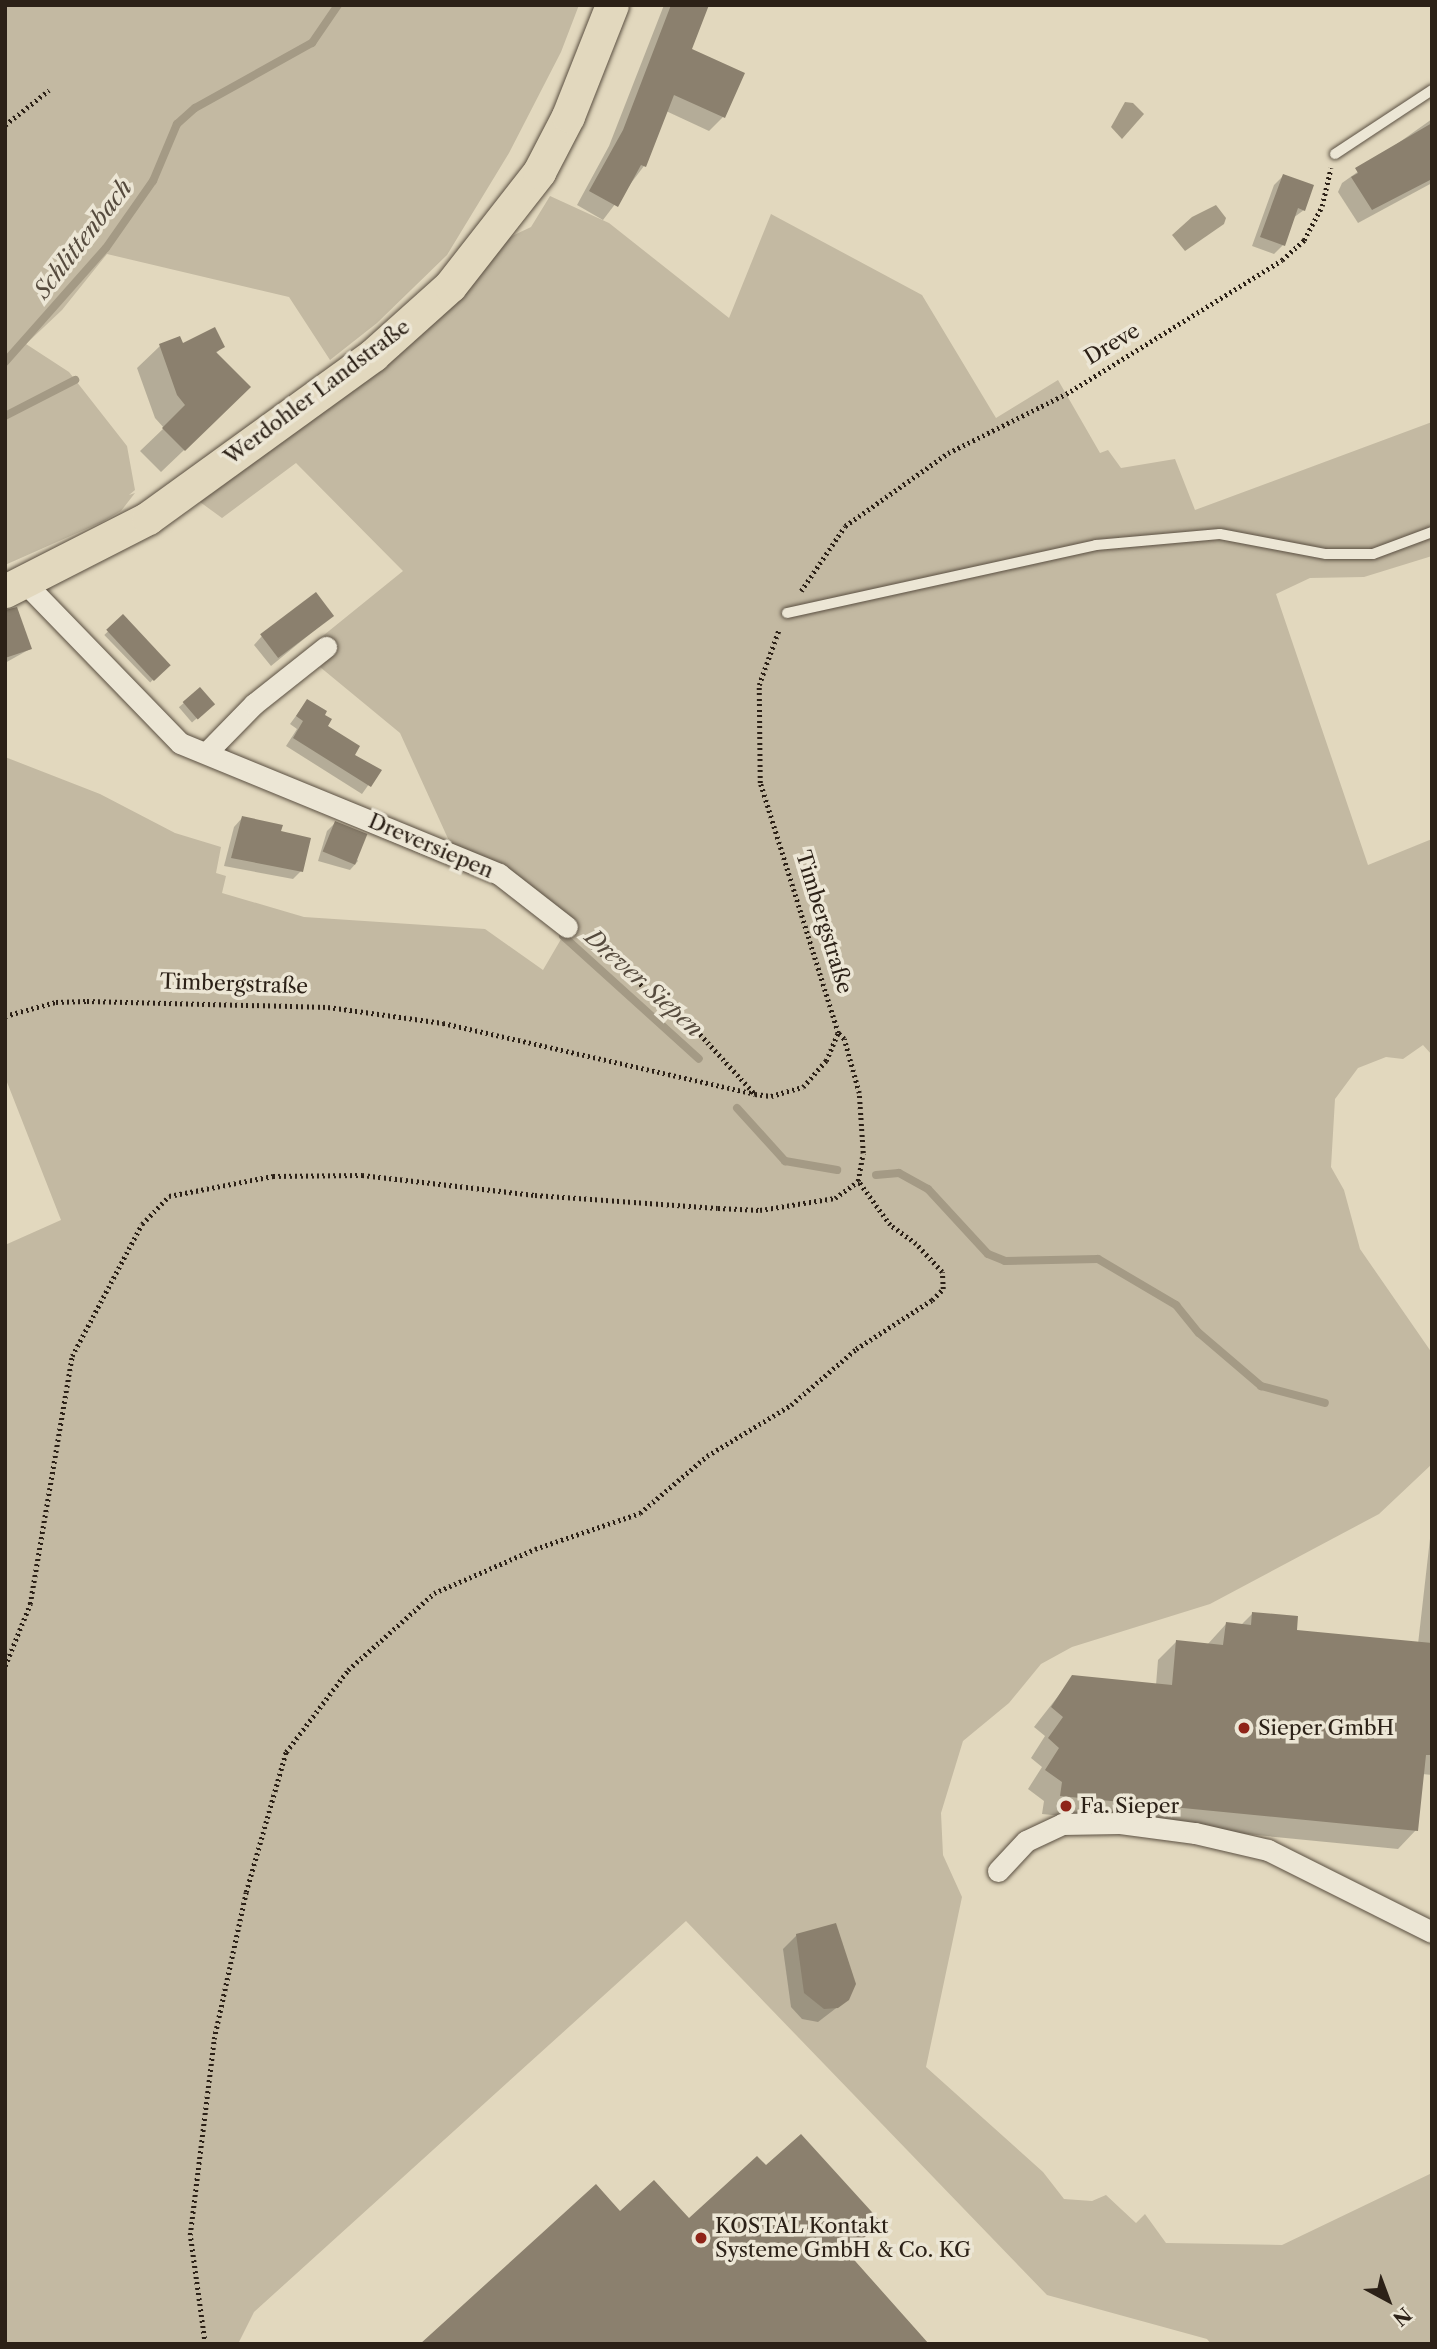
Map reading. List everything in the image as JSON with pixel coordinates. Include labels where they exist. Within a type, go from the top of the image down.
[{"type":"main road","name":"Werdohler Landstraße","points":[[16,588],[148,518],[373,355],[450,286],[539,172],[568,116],[612,5]]},
{"type":"street","name":"Dreversiepen","points":[[16,588],[180,743],[499,874],[566,927]]},
{"type":"street","points":[[206,753],[254,704],[326,647]]},
{"type":"street","points":[[998,1871],[1026,1841],[1062,1824],[1120,1823],[1195,1833],[1268,1850],[1432,1932]]},
{"type":"lane","points":[[1335,154],[1432,90]]},
{"type":"lane","points":[[787,613],[1096,545],[1220,534],[1326,555],[1373,554],[1432,531]]},
{"type":"path","points":[[5,125],[49,90]]},
{"type":"path","name":"Dreve","points":[[787,613],[845,526],[948,453],[1066,394],[1282,260],[1304,240],[1322,206],[1335,154]]},
{"type":"path","name":"Timbergstraße","points":[[5,1016],[56,1002],[87,1001],[328,1007],[443,1023],[755,1094],[771,1096],[803,1087],[826,1061],[838,1033],[760,783],[759,685],[787,613]]},
{"type":"path","points":[[566,927],[689,1022],[755,1094]]},
{"type":"path","points":[[5,1666],[30,1604],[72,1356],[142,1224],[169,1196],[273,1176],[362,1175],[441,1180],[535,1195],[760,1210],[835,1198],[858,1181],[863,1153],[859,1093],[844,1039],[838,1033]]},
{"type":"path","points":[[205,2344],[190,2235],[214,2039],[246,1892],[286,1752],[348,1670],[434,1593],[535,1549],[640,1513],[707,1456],[791,1405],[856,1349],[932,1300],[943,1289],[942,1272],[916,1244],[890,1225],[858,1181]]},
{"type":"shaded area","points":[[5,5],[579,5],[561,52],[509,153],[447,255],[377,323],[330,360],[289,297],[107,254],[62,310],[26,344],[69,372],[127,446],[135,490],[129,495],[135,493],[121,511],[102,522],[5,565]]},
{"type":"shaded area","points":[[1125,102],[1133,103],[1144,114],[1122,139],[1111,127]]},
{"type":"shaded area","points":[[550,196],[609,223],[729,318],[771,214],[922,295],[996,418],[1058,380],[1100,453],[1108,450],[1121,468],[1175,459],[1195,510],[1432,422],[1432,556],[1364,577],[1310,578],[1276,594],[1368,865],[1432,839],[1432,1055],[1423,1045],[1403,1059],[1386,1057],[1358,1068],[1335,1099],[1331,1167],[1344,1190],[1360,1249],[1432,1353],[1432,1464],[1379,1514],[1210,1604],[1072,1647],[1041,1664],[1009,1703],[963,1741],[941,1813],[943,1855],[962,1897],[926,2067],[1043,2172],[1064,2199],[1092,2201],[1106,2195],[1136,2223],[1145,2214],[1166,2243],[1282,2245],[1432,2173],[1432,2344],[1211,2344],[1207,2339],[1047,2295],[686,1921],[254,2312],[238,2344],[5,2344],[5,1245],[61,1220],[5,1077],[5,757],[100,794],[175,833],[221,847],[216,873],[226,876],[222,893],[304,917],[485,929],[543,970],[564,934],[455,854],[400,733],[320,667],[332,655],[319,639],[403,571],[296,463],[222,518],[200,502],[384,367],[508,238],[531,227]]},
{"type":"shaded area","points":[[1216,205],[1226,218],[1224,224],[1185,251],[1172,235],[1192,217]]},
{"type":"building","points":[[671,5],[709,5],[692,49],[745,73],[725,118],[674,95],[646,167],[641,165],[618,207],[589,191],[623,130]]},
{"type":"building","points":[[1432,123],[1432,179],[1372,210],[1351,177],[1358,173],[1355,168]]},
{"type":"building","points":[[1283,174],[1314,185],[1305,211],[1298,208],[1285,246],[1260,237]]},
{"type":"building","points":[[215,327],[225,347],[216,352],[251,387],[185,451],[162,428],[185,405],[177,395],[159,344],[180,336],[183,343]]},
{"type":"building","points":[[316,592],[334,616],[278,658],[260,634]]},
{"type":"building","points":[[17,607],[32,649],[5,658],[5,610]]},
{"type":"building","points":[[123,614],[171,665],[154,681],[106,630]]},
{"type":"building","points":[[200,687],[215,704],[198,719],[183,702]]},
{"type":"building","points":[[307,699],[327,711],[325,715],[332,719],[328,726],[360,746],[355,755],[382,770],[371,787],[293,738],[303,721],[296,716]]},
{"type":"building","points":[[242,816],[283,825],[281,831],[311,838],[303,872],[231,858]]},
{"type":"building","points":[[335,821],[367,834],[355,865],[323,852]]},
{"type":"building","name":"Sieper GmbH","points":[[1252,1612],[1298,1616],[1297,1630],[1432,1643],[1432,1755],[1426,1755],[1418,1831],[1060,1796],[1062,1782],[1045,1770],[1059,1748],[1048,1738],[1063,1717],[1051,1707],[1072,1675],[1172,1685],[1176,1640],[1223,1645],[1226,1622],[1251,1625]]},
{"type":"building","points":[[836,1923],[856,1984],[849,2000],[838,2008],[824,2009],[804,1993],[796,1934]]},
{"type":"building","name":"KOSTAL Kontakt Systeme GmbH & Co. KG","points":[[801,2134],[881,2222],[848,2253],[929,2344],[420,2344],[596,2184],[620,2211],[654,2180],[689,2218],[757,2156],[766,2165]]},
{"type":"waterway","name":"Schlittenbach","points":[[5,362],[106,248],[153,181],[177,124],[195,108],[312,43],[338,5]]},
{"type":"waterway","points":[[5,416],[75,380]]},
{"type":"waterway","name":"Drever Siepen","points":[[563,936],[699,1059]]},
{"type":"waterway","points":[[737,1108],[785,1161],[837,1170]]},
{"type":"waterway","name":"Drever Siepen","points":[[876,1175],[899,1173],[928,1189],[988,1254],[1005,1261],[1098,1259],[1176,1305],[1199,1333],[1261,1386],[1325,1403]]},
{"type":"place","name":"Sieper GmbH","points":[[1244,1728]]},
{"type":"place","name":"Fa. Sieper","points":[[1066,1806]]},
{"type":"place","name":"KOSTAL Kontakt Systeme GmbH & Co. KG","points":[[701,2238]]}]
